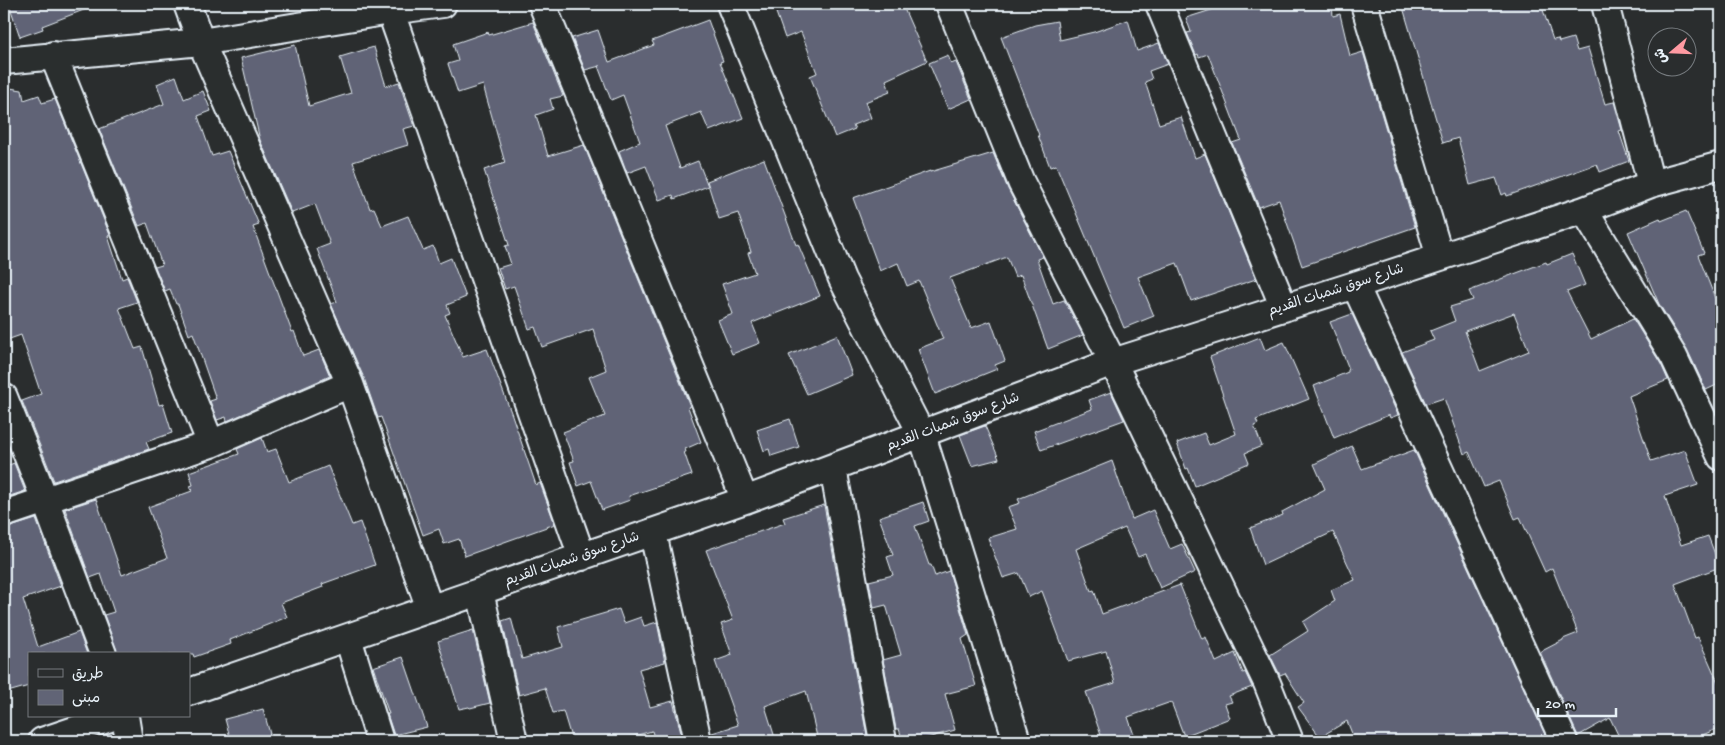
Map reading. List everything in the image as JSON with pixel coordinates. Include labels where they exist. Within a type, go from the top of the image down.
[{"type":"street","points":[[186,4],[350,384],[430,610]]},
{"type":"street","points":[[4,61],[201,42],[389,7],[443,4]]},
{"type":"street","points":[[542,4],[745,500]]},
{"type":"street","points":[[730,4],[842,279],[922,435],[1017,741]]},
{"type":"street","points":[[949,4],[1021,182],[1113,362],[1267,683],[1290,741]]},
{"type":"street","points":[[1159,4],[1284,308]]},
{"type":"street","points":[[1364,4],[1440,257]]},
{"type":"street","points":[[1605,4],[1652,184]]},
{"type":"street","points":[[389,7],[582,556]]},
{"type":"street","points":[[53,55],[211,444]]},
{"type":"street","name":"شارع سوق شمبات القديم","points":[[190,692],[653,533],[922,435],[1113,362],[1355,286],[1584,210],[1652,184],[1721,165]]},
{"type":"street","points":[[1584,210],[1674,357],[1721,457]]},
{"type":"street","points":[[1355,286],[1564,741]]},
{"type":"street","points":[[4,514],[211,444],[350,384]]},
{"type":"street","points":[[4,397],[102,652]]},
{"type":"street","points":[[832,468],[883,741]]},
{"type":"street","points":[[653,533],[698,741]]},
{"type":"street","points":[[480,592],[514,741]]},
{"type":"street","points":[[348,638],[380,741]]},
{"type":"street","points":[[42,741],[110,718]]},
{"type":"street","points":[[125,718],[129,741]]},
{"type":"building","points":[[9,4],[94,4],[94,6],[42,26],[43,29],[20,37]]},
{"type":"building","points":[[773,4],[902,4],[927,61],[886,80],[890,92],[865,102],[871,118],[853,125],[855,129],[835,137],[810,76],[817,73],[801,32],[785,38]]},
{"type":"building","points":[[1230,4],[1332,4],[1333,16],[1340,14],[1350,56],[1363,52],[1415,227],[1302,266],[1279,200],[1259,207],[1232,143],[1241,140],[1208,54],[1199,57],[1198,54],[1196,55],[1187,33],[1191,32],[1186,18]]},
{"type":"building","points":[[1402,4],[1541,4],[1553,40],[1558,39],[1559,42],[1573,38],[1577,51],[1588,48],[1605,104],[1614,102],[1622,130],[1619,131],[1629,161],[1600,172],[1597,164],[1507,196],[1506,193],[1502,195],[1496,178],[1470,185],[1458,138],[1443,143]]},
{"type":"building","points":[[708,20],[723,61],[720,62],[743,118],[709,131],[701,112],[665,126],[680,168],[698,161],[708,186],[674,199],[673,195],[659,200],[646,166],[627,173],[619,151],[640,142],[623,95],[611,100],[598,66],[585,70],[572,38],[598,30],[609,62],[654,45],[652,41]]},
{"type":"building","points":[[1128,20],[1137,51],[1159,43],[1168,64],[1149,71],[1152,79],[1145,82],[1159,124],[1181,117],[1195,158],[1205,154],[1256,279],[1191,301],[1177,263],[1138,277],[1154,316],[1124,328],[1056,165],[1050,167],[1001,37],[1035,25],[1057,21],[1060,40],[1094,32]]},
{"type":"building","points":[[533,22],[563,96],[550,99],[553,109],[536,115],[548,156],[584,145],[690,406],[688,407],[701,442],[685,449],[686,452],[684,452],[692,475],[629,496],[630,500],[602,510],[591,481],[578,486],[570,462],[574,461],[563,432],[605,416],[589,377],[606,370],[593,329],[542,347],[535,327],[529,329],[514,286],[505,289],[498,268],[511,264],[505,246],[509,245],[484,170],[505,163],[483,85],[458,93],[448,64],[458,61],[453,44],[488,32],[489,35]]},
{"type":"building","points":[[295,45],[309,106],[351,93],[340,57],[374,47],[386,86],[399,82],[414,126],[403,129],[408,145],[353,162],[370,209],[374,208],[382,226],[408,216],[423,250],[433,246],[439,263],[451,258],[466,297],[447,305],[450,313],[445,315],[463,357],[487,349],[536,485],[540,483],[555,524],[465,556],[459,539],[444,544],[439,529],[423,535],[381,417],[378,418],[364,378],[331,304],[337,302],[317,249],[330,244],[315,204],[292,213],[260,140],[241,58]]},
{"type":"building","points":[[948,55],[951,64],[956,62],[971,99],[948,109],[929,63]]},
{"type":"building","points":[[176,76],[184,99],[203,91],[211,111],[198,116],[212,156],[228,151],[259,225],[253,227],[292,332],[294,331],[303,356],[319,350],[330,376],[227,421],[226,417],[217,420],[210,401],[216,399],[193,333],[189,335],[178,304],[176,304],[170,289],[165,291],[155,267],[162,265],[147,223],[139,226],[99,129],[164,104],[157,84]]},
{"type":"building","points":[[4,87],[22,90],[24,100],[39,95],[42,103],[55,99],[110,235],[108,236],[122,279],[127,277],[137,302],[119,308],[135,349],[142,347],[159,405],[163,404],[172,433],[146,442],[149,449],[54,481],[22,401],[41,394],[21,335],[4,341]]},
{"type":"building","points":[[993,153],[1008,189],[1043,257],[1037,259],[1053,304],[1064,300],[1083,335],[1048,349],[1021,275],[1015,277],[1007,257],[950,278],[971,328],[991,321],[1005,361],[995,365],[997,369],[935,394],[918,349],[943,339],[919,281],[907,286],[898,263],[880,271],[853,198],[930,171]]},
{"type":"building","points":[[764,159],[796,245],[798,244],[820,296],[752,323],[760,343],[732,354],[718,320],[733,314],[722,284],[755,273],[748,253],[751,252],[738,213],[719,219],[707,181]]},
{"type":"building","points":[[1686,211],[1704,253],[1698,255],[1721,313],[1721,383],[1706,390],[1687,349],[1659,304],[1628,232],[1660,218],[1661,221]]},
{"type":"building","points":[[1572,254],[1585,285],[1567,292],[1591,339],[1633,319],[1661,364],[1668,380],[1629,396],[1651,461],[1685,450],[1698,485],[1665,496],[1681,545],[1708,536],[1720,567],[1675,584],[1695,638],[1698,637],[1721,689],[1721,727],[1689,741],[1621,741],[1610,718],[1578,736],[1540,652],[1578,633],[1552,568],[1545,572],[1520,517],[1515,519],[1499,481],[1484,487],[1469,452],[1464,454],[1444,398],[1426,404],[1402,352],[1434,340],[1430,331],[1455,321],[1450,307],[1473,300],[1469,291],[1546,262],[1547,264]],"holes":[[[1514,313],[1529,351],[1480,371],[1465,331]]]},
{"type":"building","points":[[1352,314],[1398,415],[1390,418],[1389,415],[1334,438],[1314,386],[1348,372],[1349,369],[1330,322]]},
{"type":"building","points":[[837,335],[852,375],[807,394],[789,355]]},
{"type":"building","points":[[1260,337],[1265,350],[1284,342],[1309,399],[1256,420],[1258,424],[1254,426],[1262,446],[1245,453],[1249,463],[1195,486],[1188,468],[1186,469],[1177,443],[1204,433],[1209,445],[1236,434],[1210,357]]},
{"type":"building","points":[[1111,392],[1124,420],[1041,450],[1034,431],[1092,409],[1089,400]]},
{"type":"building","points":[[790,419],[799,447],[771,456],[769,449],[764,451],[757,430]]},
{"type":"building","points":[[985,426],[999,459],[972,466],[960,435]]},
{"type":"building","points":[[262,438],[267,452],[276,449],[289,482],[328,466],[352,525],[360,522],[375,565],[322,584],[323,587],[281,603],[287,617],[230,640],[231,644],[194,657],[190,652],[117,652],[104,615],[114,612],[101,574],[90,578],[65,509],[96,499],[122,575],[167,558],[148,507],[192,491],[190,486],[193,485],[189,472],[239,454],[237,449]]},
{"type":"building","points":[[1352,446],[1362,469],[1414,450],[1548,741],[1355,741],[1347,721],[1320,737],[1298,707],[1304,703],[1285,673],[1280,675],[1270,655],[1308,631],[1303,622],[1335,601],[1331,590],[1355,580],[1333,532],[1263,565],[1250,528],[1283,515],[1282,512],[1325,489],[1314,464]]},
{"type":"building","points":[[1112,461],[1132,519],[1153,510],[1170,549],[1182,544],[1195,572],[1160,588],[1145,554],[1138,557],[1125,528],[1076,549],[1091,591],[1094,590],[1102,614],[1180,585],[1202,639],[1206,637],[1216,662],[1235,653],[1243,673],[1245,672],[1252,687],[1229,696],[1232,702],[1225,704],[1230,718],[1184,736],[1171,702],[1128,717],[1136,741],[1103,741],[1086,692],[1115,683],[1106,651],[1068,661],[1042,591],[1029,597],[1019,573],[1003,578],[988,538],[1017,529],[1008,507],[1020,503],[1018,499]]},
{"type":"building","points":[[14,463],[25,491],[4,498],[4,467]]},
{"type":"building","points":[[923,502],[929,521],[915,526],[935,576],[949,571],[968,635],[962,639],[976,686],[945,694],[955,730],[917,741],[903,741],[899,729],[896,729],[883,660],[901,655],[886,605],[874,608],[869,581],[893,575],[887,557],[893,555],[879,517]]},
{"type":"building","points":[[824,505],[867,736],[843,741],[838,741],[837,737],[818,741],[806,691],[765,706],[776,741],[713,741],[712,733],[738,725],[715,661],[732,655],[721,624],[733,620],[706,550],[785,523],[783,518]]},
{"type":"building","points":[[36,519],[61,586],[23,599],[38,647],[79,632],[86,652],[28,652],[28,686],[4,693],[4,529]]},
{"type":"building","points":[[619,609],[624,623],[641,617],[644,626],[657,622],[665,662],[639,669],[650,707],[673,701],[683,741],[655,741],[652,731],[616,741],[572,741],[563,711],[553,713],[545,688],[519,695],[502,621],[511,618],[522,659],[563,647],[558,627]]},
{"type":"building","points":[[473,630],[490,703],[459,709],[438,641]]},
{"type":"building","points":[[403,657],[427,727],[394,735],[373,667]]},
{"type":"building","points":[[263,709],[272,741],[231,741],[225,719]]}]
